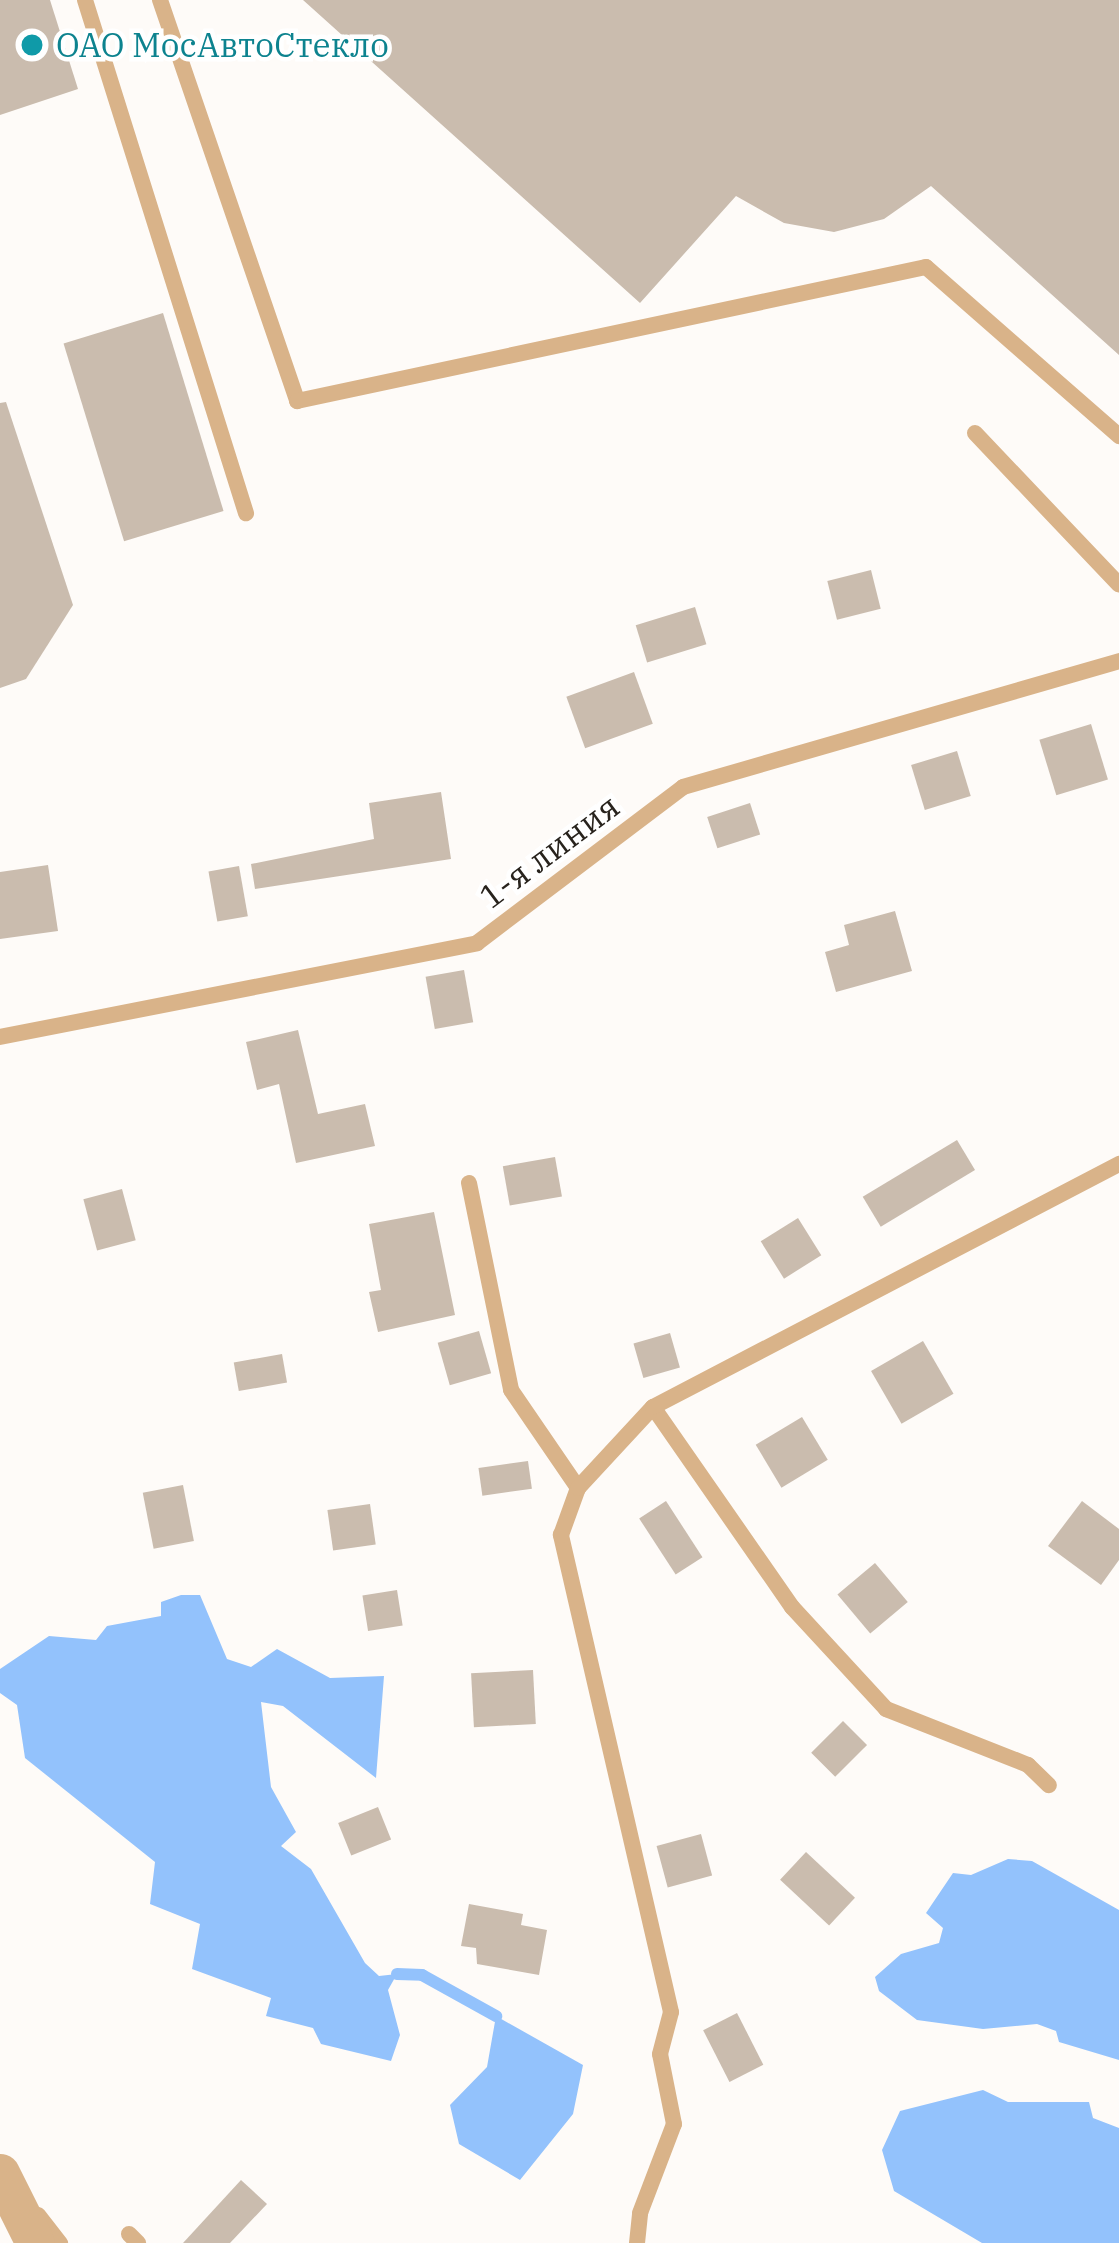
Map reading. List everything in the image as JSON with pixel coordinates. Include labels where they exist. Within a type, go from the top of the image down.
[{"type":"street","points":[[0,2169],[35,2243]]},
{"type":"lane","points":[[85,0],[246,513]]},
{"type":"lane","points":[[160,0],[297,400],[926,267],[1119,436]]},
{"type":"lane","points":[[975,433],[1119,585]]},
{"type":"lane","name":"1-я линия","points":[[0,1037],[477,943],[683,787],[1119,661]]},
{"type":"lane","points":[[637,2243],[640,2212],[674,2124],[660,2054],[671,2012],[560,1535],[578,1488],[653,1407],[1119,1164]]},
{"type":"lane","points":[[469,1183],[511,1390],[578,1488]]},
{"type":"lane","points":[[653,1407],[792,1607],[886,1709],[1028,1765],[1049,1785]]},
{"type":"lane","points":[[0,2169],[60,2243]]},
{"type":"water","points":[[200,1595],[227,1659],[251,1667],[277,1649],[330,1678],[384,1676],[376,1778],[283,1706],[261,1702],[271,1787],[296,1832],[281,1846],[311,1869],[365,1963],[379,1976],[397,1974],[388,1990],[400,2035],[391,2061],[321,2044],[313,2028],[266,2016],[271,1998],[192,1969],[200,1924],[150,1904],[155,1862],[25,1758],[17,1705],[0,1693],[0,1669],[49,1636],[96,1640],[107,1626],[161,1616],[161,1602]]},
{"type":"water","points":[[1008,1859],[1032,1861],[1119,1910],[1119,2060],[1059,2042],[1056,2031],[1037,2024],[983,2029],[917,2020],[879,1991],[875,1977],[901,1954],[939,1943],[943,1928],[926,1913],[953,1873],[971,1875]]},
{"type":"water","points":[[496,2016],[583,2065],[573,2114],[520,2180],[459,2144],[450,2105],[487,2067]]},
{"type":"water","points":[[983,2090],[1008,2102],[1089,2102],[1093,2118],[1119,2128],[1119,2243],[982,2243],[894,2191],[882,2150],[900,2111]]},
{"type":"building","name":"ОАО МосАвтоСтекло","points":[[0,0],[50,0],[78,89],[0,115]]},
{"type":"building","points":[[303,0],[1119,0],[1119,355],[931,186],[884,219],[834,232],[784,223],[736,196],[640,303]]},
{"type":"building","points":[[163,313],[224,511],[124,541],[64,343]]},
{"type":"building","points":[[6,402],[73,605],[26,679],[0,688],[0,403]]},
{"type":"building","points":[[871,570],[881,609],[837,620],[827,581]]},
{"type":"building","points":[[695,607],[706,644],[647,662],[636,625]]},
{"type":"building","points":[[634,672],[653,724],[585,748],[566,697]]},
{"type":"building","points":[[1091,724],[1108,779],[1056,795],[1039,740]]},
{"type":"building","points":[[957,751],[971,796],[925,810],[911,765]]},
{"type":"building","points":[[441,792],[451,859],[255,889],[251,864],[374,839],[369,803]]},
{"type":"building","points":[[750,803],[760,834],[717,848],[707,817]]},
{"type":"building","points":[[48,865],[58,931],[0,939],[0,872]]},
{"type":"building","points":[[239,866],[248,916],[217,922],[208,871]]},
{"type":"building","points":[[895,911],[912,971],[836,992],[825,952],[849,945],[844,925]]},
{"type":"building","points":[[464,970],[473,1022],[435,1029],[426,977]]},
{"type":"building","points":[[298,1030],[318,1114],[365,1104],[375,1146],[296,1163],[279,1084],[257,1090],[246,1042]]},
{"type":"building","points":[[957,1140],[975,1170],[881,1227],[863,1197]]},
{"type":"building","points":[[555,1157],[562,1196],[510,1206],[503,1166]]},
{"type":"building","points":[[122,1189],[136,1240],[97,1251],[83,1199]]},
{"type":"building","points":[[434,1212],[455,1315],[378,1332],[369,1292],[381,1290],[369,1224]]},
{"type":"building","points":[[798,1218],[821,1255],[784,1279],[761,1241]]},
{"type":"building","points":[[479,1331],[491,1373],[450,1385],[438,1343]]},
{"type":"building","points":[[670,1333],[680,1368],[643,1378],[633,1343]]},
{"type":"building","points":[[923,1341],[953,1394],[902,1424],[871,1371]]},
{"type":"building","points":[[282,1354],[287,1383],[239,1391],[234,1363]]},
{"type":"building","points":[[802,1417],[828,1460],[781,1488],[756,1445]]},
{"type":"building","points":[[528,1461],[532,1489],[482,1496],[478,1468]]},
{"type":"building","points":[[183,1485],[194,1541],[154,1549],[143,1493]]},
{"type":"building","points":[[666,1501],[702,1557],[676,1575],[639,1518]]},
{"type":"building","points":[[1082,1501],[1119,1529],[1119,1560],[1101,1585],[1048,1546]]},
{"type":"building","points":[[370,1504],[376,1545],[333,1551],[327,1510]]},
{"type":"building","points":[[875,1563],[908,1602],[870,1634],[837,1594]]},
{"type":"building","points":[[397,1590],[403,1626],[368,1631],[362,1595]]},
{"type":"building","points":[[533,1670],[536,1724],[474,1727],[471,1673]]},
{"type":"building","points":[[843,1721],[867,1745],[835,1777],[811,1753]]},
{"type":"building","points":[[378,1807],[391,1839],[351,1856],[338,1823]]},
{"type":"building","points":[[701,1834],[712,1876],[668,1887],[657,1846]]},
{"type":"building","points":[[806,1852],[855,1898],[829,1925],[780,1880]]},
{"type":"building","points":[[469,1904],[523,1914],[521,1925],[547,1930],[539,1975],[477,1964],[476,1948],[461,1946]]},
{"type":"building","points":[[737,2013],[763,2065],[729,2082],[703,2030]]},
{"type":"building","points":[[241,2180],[267,2204],[230,2243],[183,2243]]},
{"type":"waterway","points":[[397,1974],[422,1975],[496,2016]]},
{"type":"place","name":"ОАО МосАвтоСтекло","points":[[32,45]]}]
